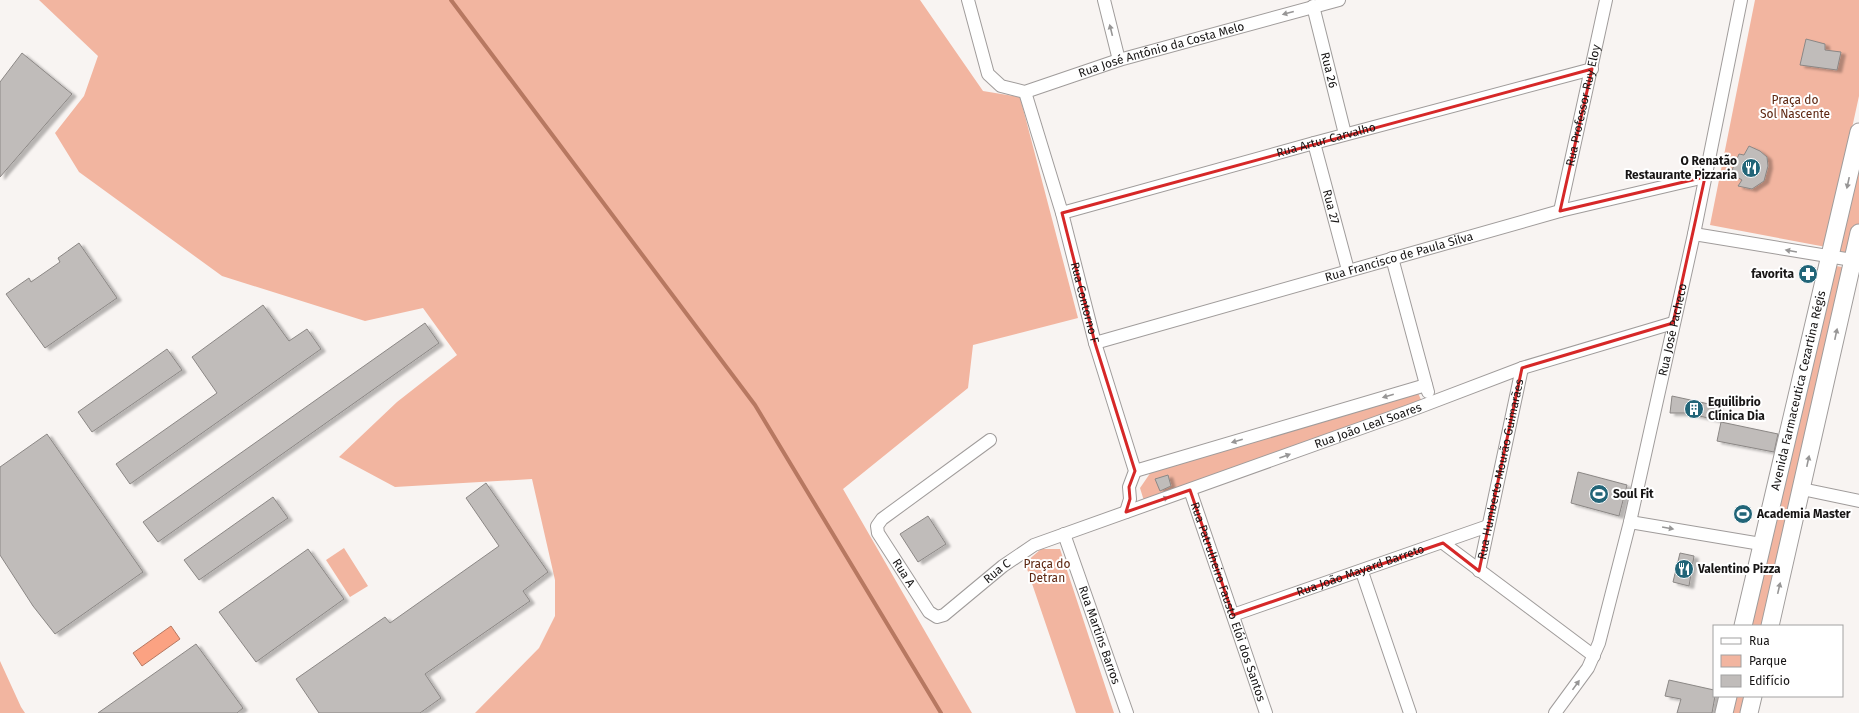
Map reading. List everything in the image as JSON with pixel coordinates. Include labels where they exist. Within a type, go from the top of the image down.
[{"type":"street","points":[[968,0],[988,74],[1001,86],[1025,92]]},
{"type":"street","points":[[1104,0],[1119,60]]},
{"type":"street","name":"Rua José Antônio da Costa Melo","points":[[1025,92],[1119,60],[1339,0]]},
{"type":"street","name":"Rua Professor Ruy Eloy","points":[[1560,211],[1606,0]]},
{"type":"street","name":"Rua José Pacheco","points":[[1559,712],[1588,668],[1594,656],[1630,522],[1694,234],[1741,0]]},
{"type":"street","name":"Rua 26","points":[[1314,6],[1345,134]]},
{"type":"street","name":"Rua Artur Carvalho","points":[[1062,213],[1345,134],[1592,69]]},
{"type":"street","name":"Rua Contorno F","points":[[1025,92],[1062,213],[1095,343],[1135,471]]},
{"type":"street","name":"Avenida Farmaceutica Cezartina Régis","points":[[1743,625],[1761,544],[1859,132]]},
{"type":"street","name":"Rua 27","points":[[1314,143],[1348,270]]},
{"type":"street","name":"Rua Francisco de Paula Silva","points":[[1095,343],[1560,211],[1706,177]]},
{"type":"street","name":"Avenida Farmaceutica Cezartina Régis","points":[[1770,625],[1859,233]]},
{"type":"street","points":[[1694,234],[1852,260]]},
{"type":"street","points":[[1392,258],[1426,385],[1432,401]]},
{"type":"street","name":"Rua João Leal Soares","points":[[1064,534],[1402,414],[1432,401],[1522,368],[1673,323]]},
{"type":"street","name":"Rua Humberto Mourão Guimarães","points":[[1478,571],[1522,368]]},
{"type":"street","name":"Rua João Leal Soares","points":[[1135,471],[1426,385]]},
{"type":"street","name":"Rua A","points":[[937,617],[929,612],[878,533],[877,526],[882,519],[990,440]]},
{"type":"street","points":[[1126,512],[1130,500],[1129,487],[1135,471]]},
{"type":"street","points":[[1802,489],[1859,501]]},
{"type":"street","name":"Rua Patrulheiro Fausto Elói dos Santos","points":[[1190,490],[1266,713]]},
{"type":"street","points":[[1630,522],[1761,544]]},
{"type":"street","name":"Rua João Mayard Barreto","points":[[1233,615],[1362,572],[1488,526]]},
{"type":"street","name":"Rua C","points":[[937,617],[944,615],[1019,554],[1034,545],[1064,534]]},
{"type":"street","name":"Rua Martins Barros","points":[[1064,534],[1126,713]]},
{"type":"street","points":[[1443,543],[1478,571],[1594,656]]},
{"type":"street","points":[[1362,572],[1410,713]]},
{"type":"street","points":[[1724,713],[1728,697]]},
{"type":"street","points":[[1750,713],[1754,697]]},
{"type":"highlighted area","points":[[1592,69],[1560,211],[1705,177],[1673,323],[1522,368],[1479,571],[1443,543],[1233,615],[1190,490],[1126,512],[1130,499],[1129,487],[1135,471],[1095,343],[1062,213]]},
{"type":"green space","points":[[39,0],[920,0],[983,91],[1020,97],[1078,318],[973,345],[968,388],[843,489],[972,713],[475,713],[539,648],[555,616],[555,580],[532,479],[395,487],[339,457],[397,402],[457,355],[423,308],[365,321],[222,276],[79,172],[55,133],[84,96],[98,56]]},
{"type":"green space","name":"Praça do Sol Nascente","points":[[1755,0],[1859,0],[1859,96],[1826,247],[1710,225]]},
{"type":"green space","points":[[1859,158],[1859,225],[1853,254],[1839,251]]},
{"type":"green space","points":[[1829,265],[1849,268],[1768,625],[1749,625]]},
{"type":"green space","points":[[1418,393],[1422,402],[1144,501],[1140,488],[1151,472]]},
{"type":"green space","points":[[344,548],[368,586],[350,597],[326,560]]},
{"type":"green space","name":"Praça do Detran","points":[[1041,549],[1060,549],[1114,713],[1076,713],[1025,563]]},
{"type":"green space","points":[[0,661],[21,707],[25,713],[0,713]]},
{"type":"green space","points":[[1733,697],[1752,697],[1748,713],[1730,713]]},
{"type":"shaded area","points":[[171,626],[180,639],[142,666],[133,653]]},
{"type":"building","points":[[1806,39],[1825,44],[1825,50],[1841,52],[1837,70],[1800,65]]},
{"type":"building","points":[[22,53],[72,94],[0,177],[0,82]]},
{"type":"building","name":"O Renatão Restaurante Pizzaria","points":[[1749,146],[1760,151],[1767,157],[1768,166],[1764,181],[1752,189],[1738,186],[1742,180],[1734,175],[1736,171],[1732,170],[1739,154],[1744,155]]},
{"type":"building","points":[[79,243],[117,298],[45,348],[6,294],[29,278],[31,282],[60,262],[58,258]]},
{"type":"building","points":[[263,305],[289,341],[307,329],[321,349],[130,484],[116,464],[217,393],[192,357]]},
{"type":"building","points":[[425,323],[439,343],[158,542],[143,522]]},
{"type":"building","points":[[167,349],[182,370],[92,432],[78,412]]},
{"type":"building","name":"Equilibrio Clínica Dia","points":[[1672,396],[1718,406],[1717,420],[1686,413],[1670,413]]},
{"type":"building","points":[[1721,422],[1778,434],[1774,452],[1717,441]]},
{"type":"building","points":[[47,434],[143,572],[55,634],[33,606],[0,555],[0,467]]},
{"type":"building","name":"Soul Fit","points":[[1578,472],[1627,485],[1619,516],[1571,503]]},
{"type":"building","points":[[1168,475],[1171,486],[1160,491],[1155,479]]},
{"type":"building","points":[[486,483],[548,572],[523,591],[530,601],[425,674],[441,698],[420,713],[319,713],[296,679],[385,617],[390,623],[499,546],[466,498]]},
{"type":"building","points":[[273,497],[288,518],[199,580],[184,560]]},
{"type":"building","points":[[928,516],[946,544],[918,562],[900,534]]},
{"type":"building","points":[[308,549],[344,599],[256,662],[219,612]]},
{"type":"building","name":"Valentino Pizza","points":[[1680,553],[1694,556],[1689,586],[1673,582]]},
{"type":"building","points":[[196,644],[243,708],[237,713],[98,713]]},
{"type":"building","points":[[1669,680],[1713,690],[1713,697],[1715,697],[1712,713],[1677,713],[1681,699],[1665,696]]},
{"type":"waterway","points":[[451,0],[755,405],[941,713]]},
{"type":"place","name":"O Renatão Restaurante Pizzaria","points":[[1751,168]]},
{"type":"place","name":"favorita","points":[[1808,274]]},
{"type":"place","name":"Equilibrio Clínica Dia","points":[[1694,409]]},
{"type":"place","name":"Soul Fit","points":[[1599,494]]},
{"type":"place","name":"Academia Master","points":[[1743,514]]},
{"type":"place","name":"Valentino Pizza","points":[[1684,569]]}]
